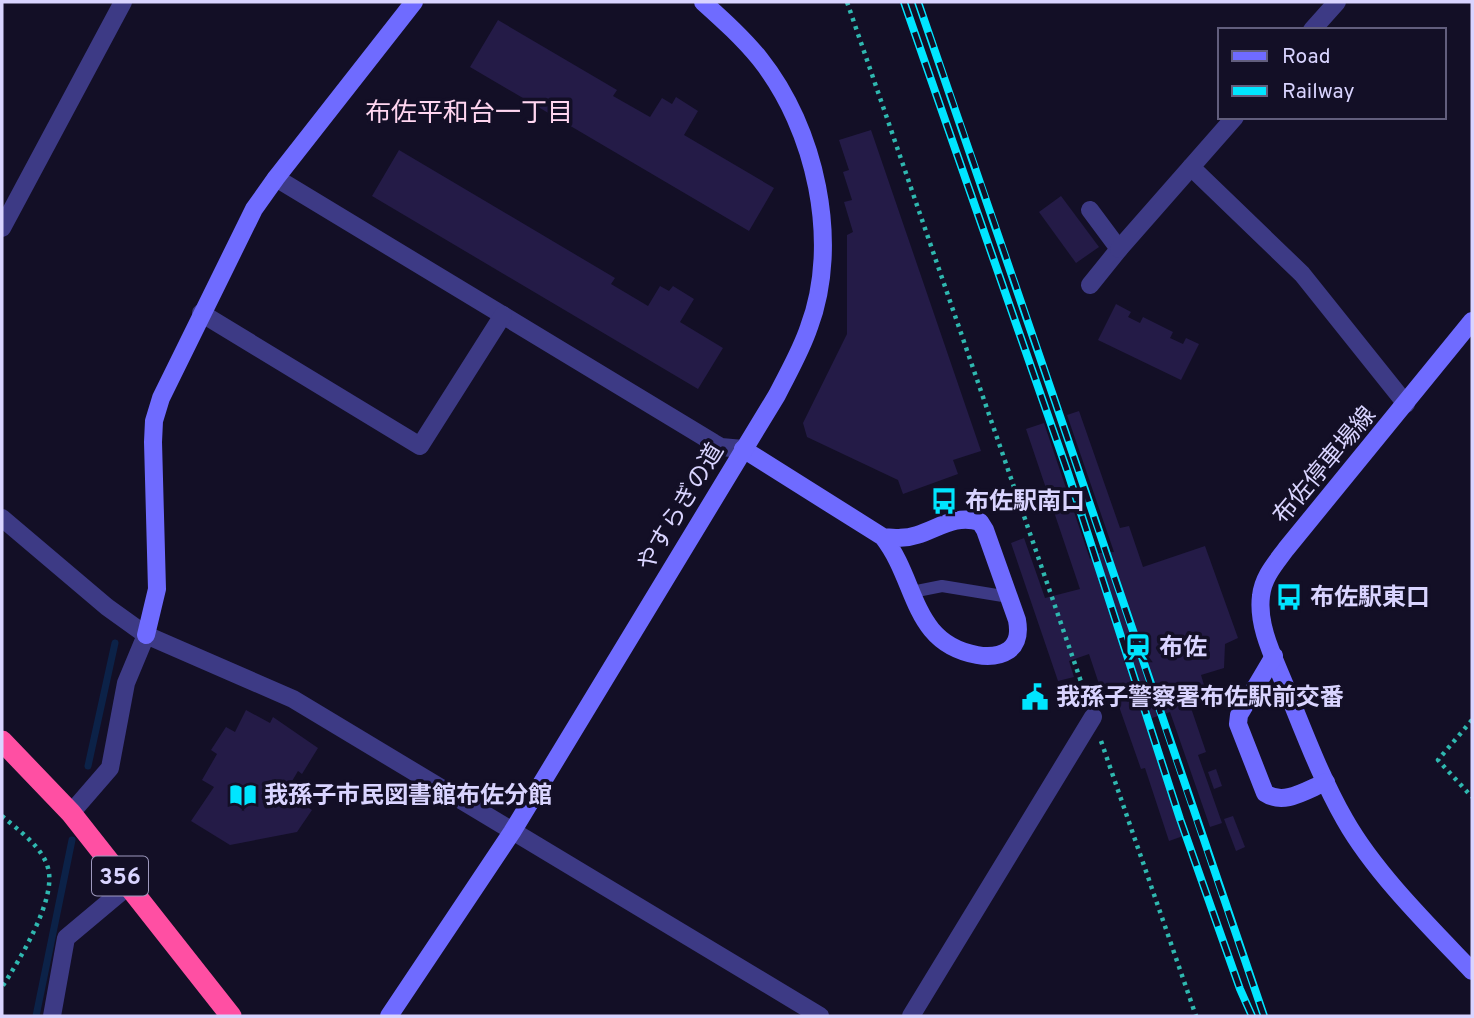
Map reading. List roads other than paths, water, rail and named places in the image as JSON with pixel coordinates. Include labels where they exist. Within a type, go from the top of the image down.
[{"type":"highway","name":"356","points":[[2,741],[71,813],[231,1016]]},
{"type":"street","points":[[2,228],[123,2]]},
{"type":"street","points":[[71,813],[110,768],[126,683],[146,635],[157,589],[154,421],[161,398],[254,208],[414,2]]},
{"type":"street","name":"やすらぎの道","points":[[389,1016],[512,832],[777,395],[810,325],[819,290],[823,247],[820,204],[812,163],[798,123],[760,59],[703,2]]},
{"type":"street","points":[[1314,28],[1337,2]]},
{"type":"street","points":[[1090,285],[1233,119]]},
{"type":"street","points":[[1191,167],[1302,274],[1406,404]]},
{"type":"street","points":[[275,178],[714,443],[721,447],[743,449],[884,537],[894,551],[930,630],[944,643],[961,652],[983,656],[999,655],[1010,649],[1019,632],[1017,620],[980,522],[960,518],[916,536],[884,537]]},
{"type":"street","points":[[1090,210],[1119,249]]},
{"type":"street","points":[[201,313],[420,446],[503,315]]},
{"type":"street","name":"布佐停車場線","points":[[1472,321],[1286,549],[1263,583],[1261,613],[1273,656],[1345,821],[1366,852],[1472,971]]},
{"type":"street","points":[[2,518],[107,607],[146,635],[293,699],[820,1016]]},
{"type":"street","points":[[1273,656],[1239,715],[1238,724],[1265,793],[1283,800],[1326,782]]},
{"type":"street","points":[[911,1016],[1093,717]]},
{"type":"street","points":[[52,1016],[66,938],[128,886]]},
{"type":"lane","points":[[912,592],[942,586],[1009,597]]},
{"type":"waterway","points":[[88,766],[115,643]]},
{"type":"waterway","points":[[36,1016],[72,840]]},
{"type":"railway","points":[[904,2],[1068,473],[1180,819],[1252,1016]]},
{"type":"railway","points":[[918,2],[1264,1016]]},
{"type":"place","name":"布佐駅南口","points":[[944,501]]},
{"type":"place","name":"布佐駅東口","points":[[1289,597]]},
{"type":"place","name":"布佐","points":[[1138,647]]},
{"type":"place","name":"我孫子警察署布佐駅前交番","points":[[1035,697]]},
{"type":"place","name":"我孫子市民図書館布佐分館","points":[[243,795]]},
{"type":"district","name":"布佐平和台一丁目","points":[[469,112]]}]
